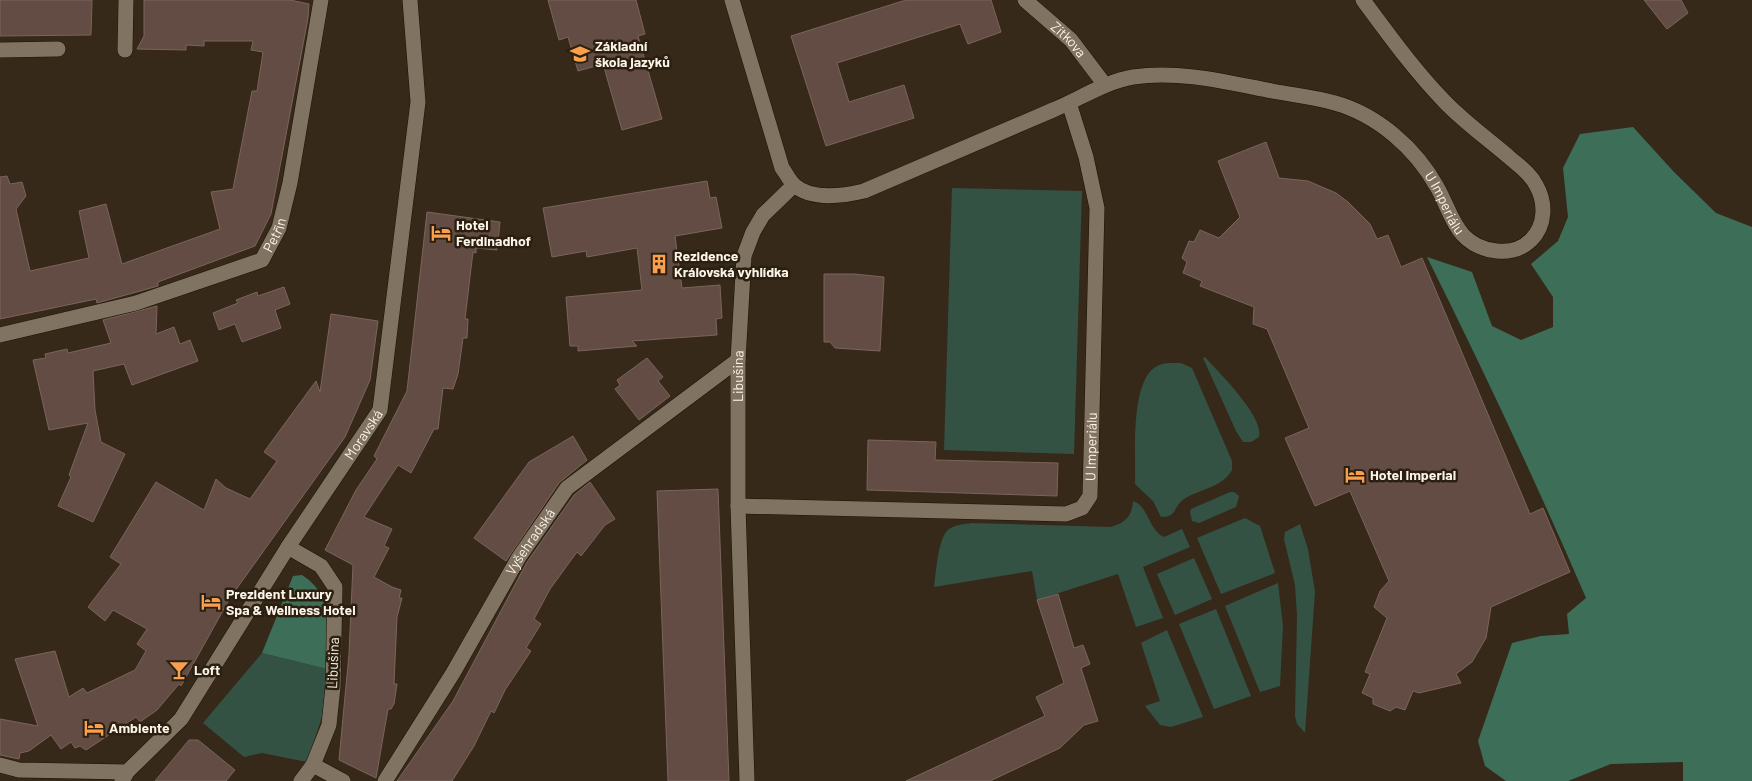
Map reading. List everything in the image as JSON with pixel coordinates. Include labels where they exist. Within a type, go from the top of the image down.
[{"type":"street","points":[[125,50],[126,0]]},
{"type":"street","name":"Petřín","points":[[0,335],[136,303],[262,260],[279,228],[290,184],[321,0]]},
{"type":"street","name":"Moravská","points":[[125,777],[181,719],[288,548],[380,410],[418,102],[410,0]]},
{"type":"street","points":[[732,0],[782,168],[794,185]]},
{"type":"street","name":"Zítkova","points":[[1025,0],[1071,40],[1105,85]]},
{"type":"street","name":"U Imperiálu","points":[[794,185],[808,192],[824,195],[843,196],[864,191],[1069,103],[1105,85],[1129,78],[1155,74],[1187,76],[1337,104],[1378,123],[1394,134],[1410,151],[1436,185],[1463,234],[1476,244],[1488,249],[1514,251],[1524,246],[1535,236],[1544,212],[1542,200],[1530,176],[1445,102],[1393,40],[1363,0]]},
{"type":"street","points":[[0,50],[58,49]]},
{"type":"street","name":"U Imperiálu","points":[[738,506],[1066,514],[1082,508],[1090,496],[1097,208],[1086,157],[1069,103]]},
{"type":"street","name":"Libušina","points":[[748,781],[738,506],[738,360],[744,256],[753,232],[763,215],[794,185]]},
{"type":"street","name":"Vyšehradská","points":[[385,781],[453,673],[520,557],[567,488],[738,360]]},
{"type":"street","name":"Libušina","points":[[288,548],[321,566],[335,587],[333,687],[329,725],[312,764],[301,781]]},
{"type":"street","points":[[312,764],[343,781]]},
{"type":"street","points":[[0,765],[19,770],[125,777]]},
{"type":"green space","points":[[1633,127],[1674,172],[1716,213],[1752,227],[1752,781],[1683,781],[1683,762],[1611,764],[1568,781],[1506,781],[1485,766],[1478,741],[1512,643],[1541,636],[1569,634],[1567,614],[1586,598],[1509,426],[1427,257],[1472,272],[1492,326],[1521,340],[1553,327],[1553,297],[1531,264],[1558,241],[1568,217],[1563,168],[1580,134]]},
{"type":"green space","points":[[952,188],[1082,191],[1074,454],[944,450]]},
{"type":"green space","points":[[1205,357],[1230,384],[1255,418],[1259,428],[1259,437],[1251,442],[1243,442],[1236,431],[1203,358]]},
{"type":"green space","points":[[1172,363],[1181,363],[1192,368],[1232,461],[1232,470],[1228,476],[1217,484],[1184,499],[1173,513],[1166,517],[1161,517],[1153,501],[1135,484],[1136,422],[1141,390],[1146,377],[1154,368]]},
{"type":"green space","points":[[1234,492],[1239,496],[1236,507],[1199,523],[1192,521],[1191,509]]},
{"type":"green space","points":[[1133,501],[1142,508],[1159,534],[1164,537],[1182,529],[1190,547],[1143,567],[1163,618],[1136,627],[1118,574],[1037,600],[1032,571],[934,587],[942,539],[951,528],[972,523],[1110,527],[1120,524],[1127,518]]},
{"type":"green space","points":[[1245,518],[1260,526],[1275,573],[1221,594],[1197,538]]},
{"type":"green space","points":[[1300,524],[1308,549],[1315,592],[1305,733],[1297,724],[1295,716],[1297,616],[1295,585],[1284,539],[1285,532]]},
{"type":"green space","points":[[1194,558],[1212,599],[1175,615],[1157,574]]},
{"type":"green space","points":[[302,575],[313,584],[325,605],[328,630],[327,669],[262,653],[293,576]]},
{"type":"green space","points":[[1278,583],[1283,626],[1280,686],[1260,692],[1225,606]]},
{"type":"green space","points":[[1216,609],[1251,696],[1214,709],[1179,624]]},
{"type":"green space","points":[[1167,630],[1203,717],[1171,727],[1160,725],[1145,706],[1160,701],[1141,643]]},
{"type":"green space","points":[[262,653],[327,669],[322,717],[307,762],[262,753],[244,757],[203,723]]},
{"type":"building","points":[[0,0],[92,0],[91,35],[0,36]]},
{"type":"building","points":[[144,0],[290,0],[309,4],[308,18],[271,214],[255,246],[158,282],[158,286],[97,303],[96,299],[0,319],[0,177],[7,176],[10,184],[22,182],[26,196],[16,209],[30,271],[89,258],[79,211],[106,204],[122,264],[220,229],[211,192],[233,189],[252,91],[257,91],[263,52],[251,50],[253,41],[204,41],[204,46],[186,45],[186,50],[137,49],[144,36]]},
{"type":"building","points":[[548,0],[636,0],[645,34],[638,36],[662,119],[622,130],[603,64],[578,71],[568,37],[559,40]]},
{"type":"building","points":[[906,0],[991,0],[1001,32],[968,44],[960,24],[837,63],[849,102],[904,85],[914,118],[826,146],[791,36]]},
{"type":"building","points":[[1644,0],[1681,0],[1688,13],[1667,29]]},
{"type":"building","points":[[1266,142],[1279,178],[1308,181],[1336,193],[1370,224],[1377,239],[1388,235],[1401,267],[1422,258],[1530,514],[1543,508],[1570,572],[1491,607],[1486,638],[1472,662],[1456,674],[1461,683],[1419,693],[1413,691],[1405,710],[1396,707],[1390,711],[1373,704],[1373,698],[1362,693],[1370,674],[1365,672],[1387,618],[1374,607],[1380,591],[1389,581],[1350,491],[1315,506],[1285,438],[1309,428],[1267,329],[1253,324],[1254,307],[1200,286],[1202,281],[1183,273],[1187,262],[1182,258],[1189,241],[1194,242],[1200,230],[1219,238],[1240,217],[1218,161]]},
{"type":"building","name":"Rezidence Královská vyhlídka","points":[[707,181],[710,198],[716,197],[722,228],[675,236],[682,288],[720,285],[722,318],[716,319],[717,335],[632,341],[637,346],[578,351],[578,346],[570,346],[566,297],[642,290],[637,248],[587,257],[586,251],[552,257],[543,208]]},
{"type":"building","points":[[427,212],[500,222],[497,250],[476,248],[476,253],[473,252],[465,319],[468,319],[467,338],[463,338],[458,374],[453,389],[443,388],[438,429],[434,429],[411,473],[398,465],[364,517],[392,529],[384,546],[389,548],[374,577],[401,590],[399,598],[402,598],[397,617],[394,684],[397,684],[394,704],[391,709],[388,709],[376,778],[339,760],[349,654],[353,565],[325,550],[356,490],[377,459],[374,456],[407,391]]},
{"type":"building","points":[[824,274],[884,277],[880,351],[835,348],[830,342],[824,342]]},
{"type":"building","points":[[284,287],[290,304],[275,310],[281,328],[242,342],[235,324],[219,330],[213,313],[238,303],[236,300],[257,292],[258,296]]},
{"type":"building","points":[[157,306],[156,334],[174,327],[180,344],[190,340],[198,361],[132,385],[124,364],[93,371],[95,410],[101,442],[125,454],[93,522],[58,506],[71,477],[69,475],[88,423],[49,430],[33,360],[46,358],[45,354],[67,349],[68,353],[111,343],[103,320]]},
{"type":"building","points":[[331,314],[378,321],[370,380],[345,437],[230,598],[181,686],[179,684],[157,710],[140,722],[136,717],[86,750],[80,746],[75,748],[71,742],[61,749],[51,735],[29,751],[20,753],[19,759],[0,755],[0,719],[38,726],[15,659],[55,651],[69,697],[83,688],[87,693],[135,670],[146,651],[137,644],[147,629],[113,610],[105,621],[88,607],[121,564],[110,557],[156,482],[204,510],[216,479],[226,488],[250,499],[277,461],[264,452],[316,381],[320,392]]},
{"type":"building","points":[[647,358],[663,377],[658,381],[670,396],[639,420],[615,389],[620,385],[617,380]]},
{"type":"building","points":[[573,436],[587,460],[559,483],[506,561],[474,538],[529,462]]},
{"type":"building","points":[[868,440],[936,442],[935,460],[1058,463],[1057,496],[867,490]]},
{"type":"building","points":[[590,482],[615,519],[605,525],[581,556],[577,552],[550,589],[534,619],[541,624],[526,648],[531,651],[505,690],[494,713],[491,711],[474,746],[452,781],[397,781],[453,701],[527,562],[574,495]]},
{"type":"building","points":[[718,489],[729,781],[668,781],[657,491]]},
{"type":"building","points":[[1058,594],[1074,648],[1083,645],[1090,664],[1081,668],[1098,721],[1084,725],[1060,748],[990,781],[906,781],[1045,716],[1036,697],[1064,683],[1037,600]]},
{"type":"building","points":[[189,740],[198,740],[235,770],[226,781],[155,781]]},
{"type":"place","name":"Základní škola jazyků","points":[[580,54]]},
{"type":"place","name":"Hotel Ferdinadhof","points":[[441,233]]},
{"type":"place","name":"Rezidence Královská vyhlídka","points":[[659,264]]},
{"type":"place","name":"Hotel Imperial","points":[[1355,475]]},
{"type":"place","name":"Prezident Luxury Spa & Wellness Hotel","points":[[211,602]]},
{"type":"place","name":"Loft","points":[[179,670]]},
{"type":"place","name":"Ambiente","points":[[94,728]]}]
